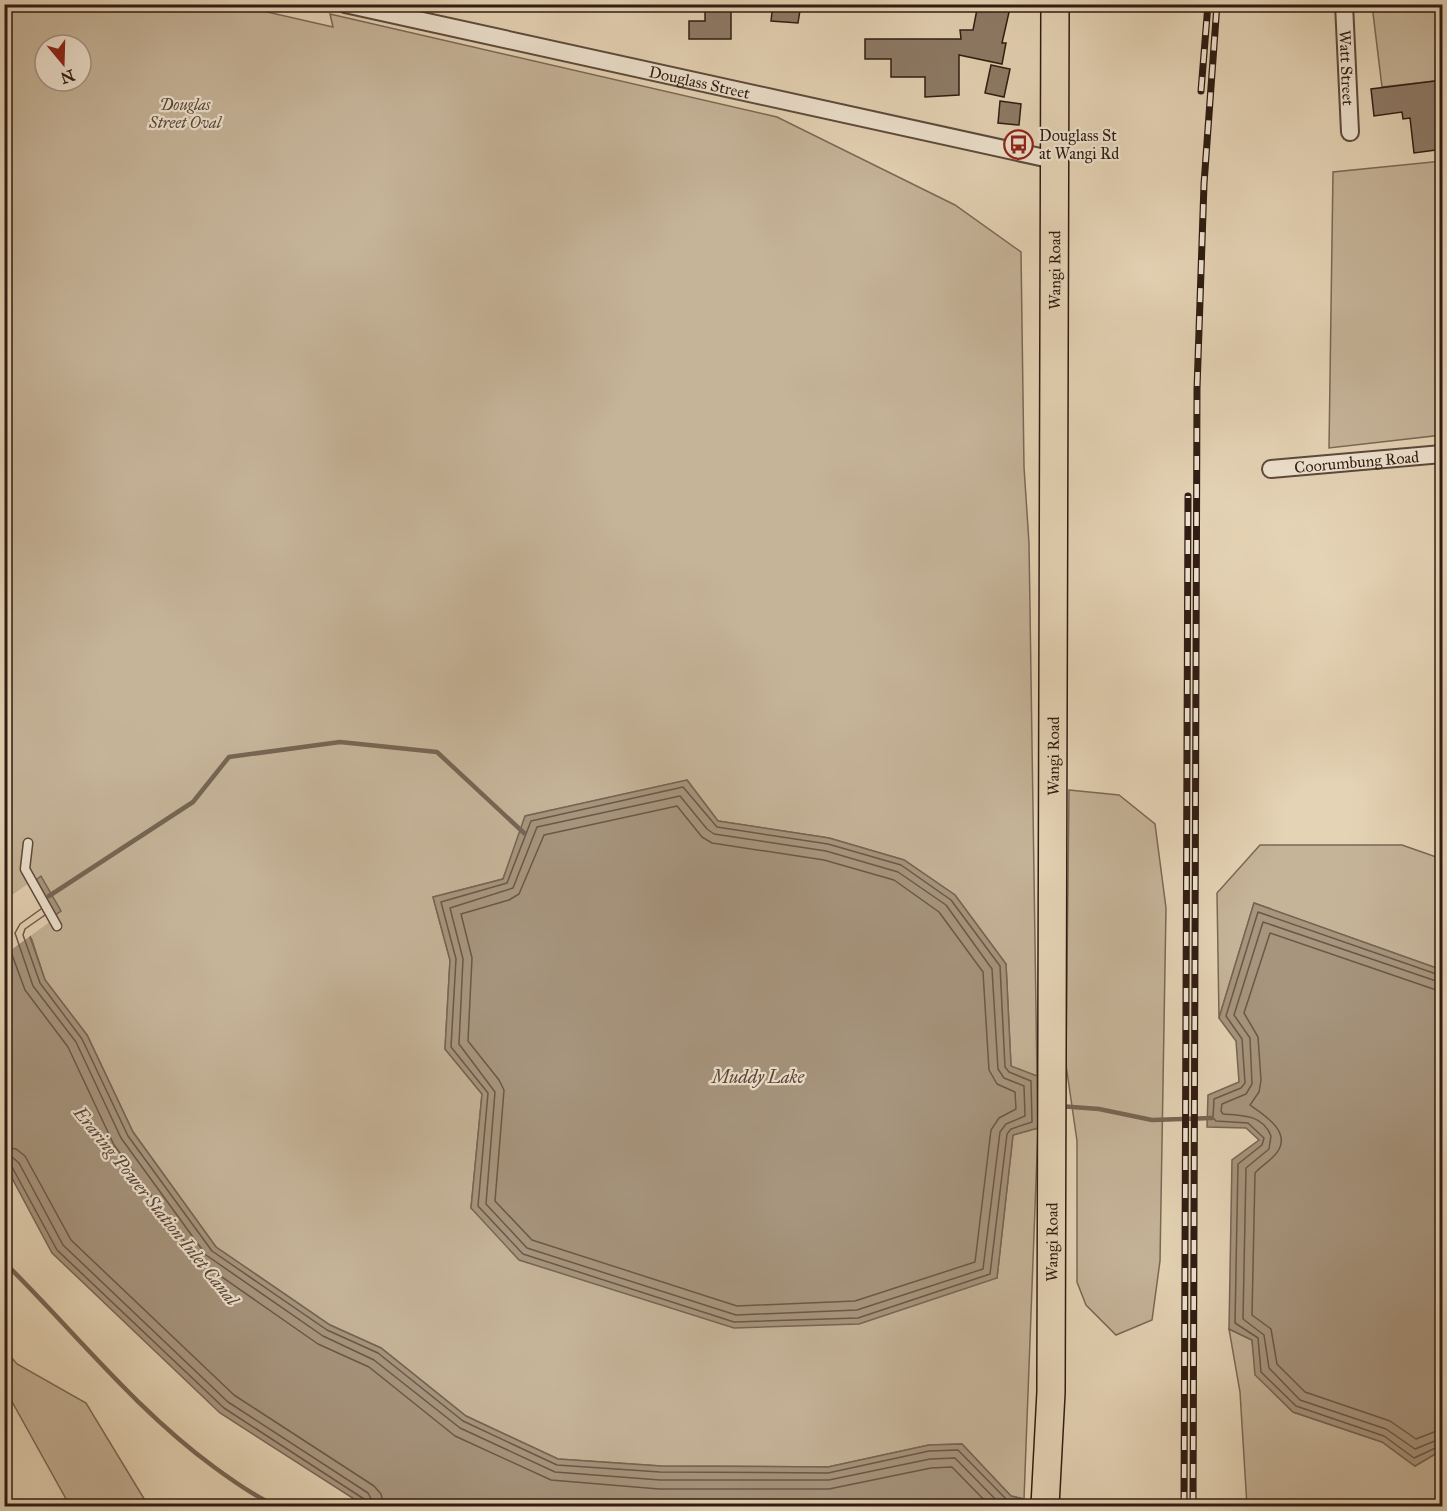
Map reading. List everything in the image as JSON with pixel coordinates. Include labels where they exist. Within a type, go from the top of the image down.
[{"type":"main road","name":"Wangi Road","points":[[1045,1506],[1051,1381],[1055,4]]},
{"type":"street","name":"Douglass Street","points":[[345,4],[1054,160]]},
{"type":"street","name":"Watt Street","points":[[1344,4],[1350,132]]},
{"type":"street","name":"Coorumbung Road","points":[[1271,469],[1443,454]]},
{"type":"lane","points":[[28,843],[25,869],[57,926]]},
{"type":"green space","name":"Douglas Street Oval","points":[[4,5],[237,5],[333,27],[330,14],[777,117],[955,205],[1021,252],[1024,467],[1029,543],[1037,1076],[1011,1067],[1006,964],[955,895],[904,860],[829,838],[718,821],[687,780],[526,816],[503,879],[433,897],[450,960],[445,1049],[482,1094],[471,1208],[997,1278],[1013,1135],[1038,1128],[1024,1499],[1011,1496],[962,1444],[929,1445],[828,1467],[661,1466],[558,1459],[466,1416],[381,1348],[330,1325],[216,1247],[133,1132],[87,1035],[45,980],[32,940],[5,891]]},
{"type":"green space","points":[[1372,5],[1442,5],[1442,80],[1382,87]]},
{"type":"green space","points":[[1442,161],[1442,435],[1329,448],[1333,172]]},
{"type":"green space","points":[[1069,790],[1119,795],[1155,824],[1166,908],[1160,1261],[1152,1320],[1116,1335],[1086,1305],[1077,1282],[1077,1141],[1066,1065]]},
{"type":"green space","points":[[1260,845],[1402,845],[1442,859],[1442,970],[1254,903],[1219,1018],[1217,893]]},
{"type":"green space","points":[[1229,1329],[1252,1340],[1256,1375],[1293,1412],[1382,1442],[1415,1466],[1442,1450],[1442,1506],[1247,1506],[1240,1392]]},
{"type":"green space","points":[[5,1350],[17,1364],[86,1403],[146,1502],[142,1506],[70,1506],[5,1389]]},
{"type":"water","name":"Muddy Lake","points":[[687,780],[718,821],[829,838],[904,860],[955,895],[1006,964],[1011,1066],[1037,1076],[1038,1128],[1013,1135],[997,1278],[859,1324],[734,1328],[519,1260],[471,1208],[482,1094],[445,1049],[450,960],[433,897],[503,879],[525,816]]},
{"type":"water","name":"Eraring Power Station Inlet Canal","points":[[41,876],[61,911],[29,934],[45,980],[87,1035],[133,1132],[216,1247],[330,1325],[381,1348],[466,1416],[558,1459],[661,1466],[828,1467],[929,1445],[962,1444],[1011,1496],[1024,1499],[1036,1506],[365,1506],[220,1413],[52,1253],[5,1165],[4,891],[10,900]]},
{"type":"water","points":[[1254,903],[1442,970],[1442,1450],[1415,1466],[1382,1442],[1293,1412],[1255,1375],[1252,1340],[1229,1329],[1232,1160],[1259,1140],[1246,1128],[1207,1127],[1208,1095],[1239,1082],[1236,1041],[1219,1018]]},
{"type":"pier","points":[[29,883],[51,921],[4,955],[5,900]]},
{"type":"building","points":[[705,4],[731,4],[731,39],[689,39],[689,21],[705,21]]},
{"type":"building","points":[[773,4],[801,4],[798,23],[771,21]]},
{"type":"building","points":[[978,4],[1010,8],[1002,43],[1006,43],[1002,64],[959,55],[959,95],[925,97],[925,77],[891,77],[891,59],[865,59],[865,39],[961,39],[960,30],[973,30]]},
{"type":"building","points":[[991,65],[1010,69],[1004,97],[985,93]]},
{"type":"building","points":[[1443,80],[1443,149],[1414,153],[1410,118],[1403,119],[1402,112],[1374,116],[1371,89]]},
{"type":"building","points":[[1000,101],[1021,104],[1019,125],[998,123]]},
{"type":"waterway","points":[[49,896],[193,802],[229,757],[340,742],[437,752],[524,833]]},
{"type":"waterway","points":[[1059,1106],[1099,1109],[1152,1120],[1212,1118]]},
{"type":"waterway","points":[[4,1262],[157,1420],[221,1472],[276,1506]]},
{"type":"railway","points":[[1201,91],[1208,4]]},
{"type":"railway","points":[[1193,1506],[1197,389],[1204,184],[1217,4]]},
{"type":"railway","points":[[1184,1506],[1188,496]]},
{"type":"place","name":"Douglass St at Wangi Rd","points":[[1018,144]]}]
